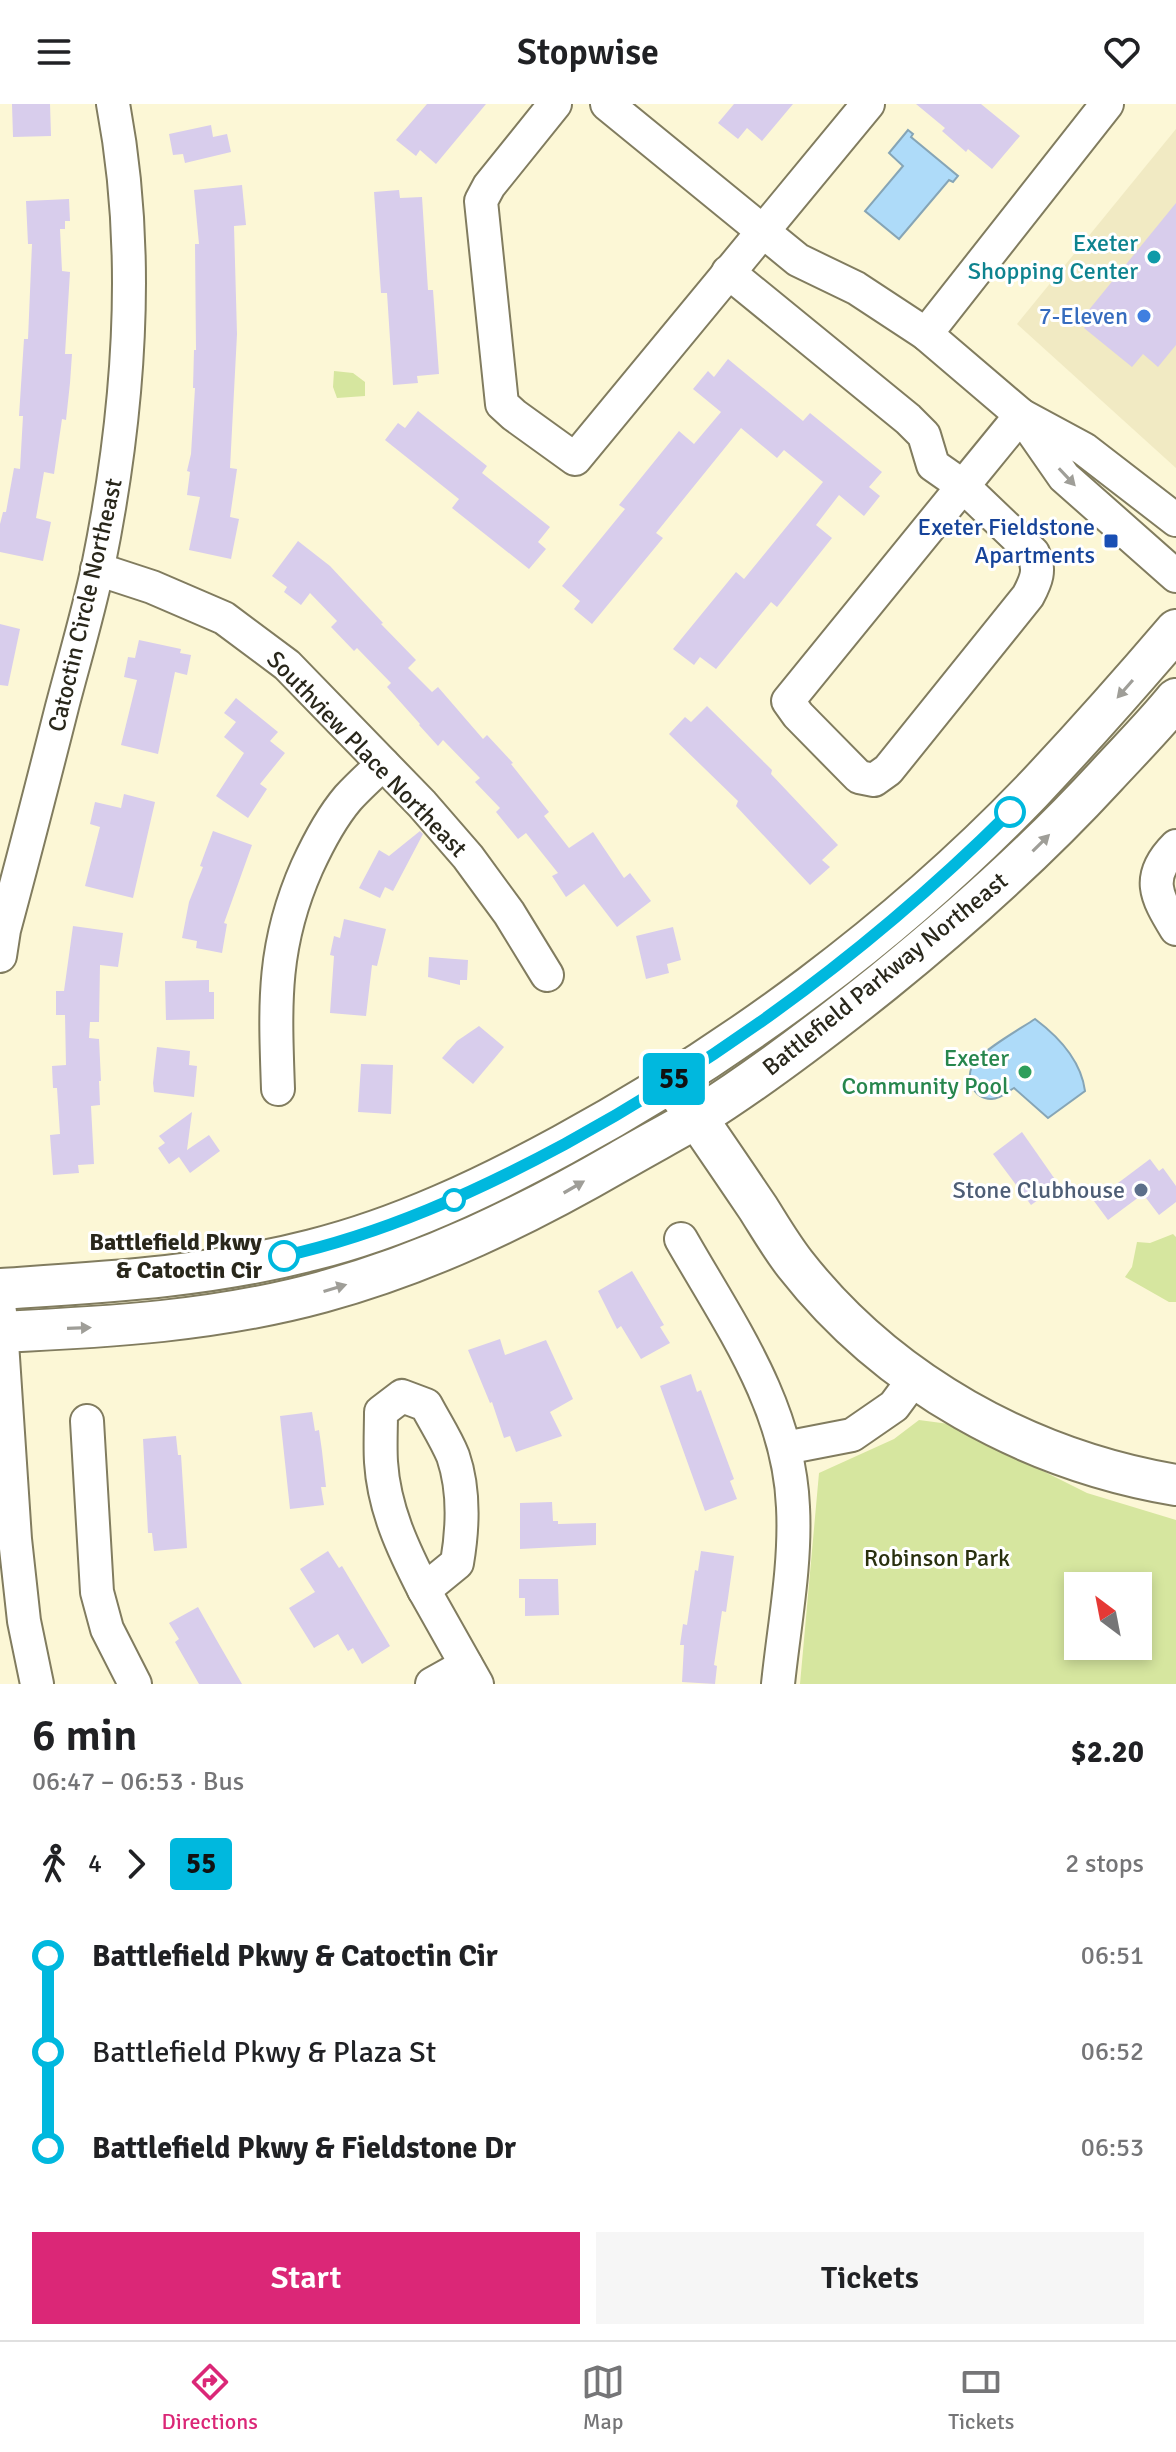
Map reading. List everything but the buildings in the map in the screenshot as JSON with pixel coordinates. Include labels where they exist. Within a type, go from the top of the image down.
[{"type":"main road","name":"Battlefield Parkway Northeast","points":[[0,1289],[174,1277],[313,1250],[372,1232],[454,1200],[617,1116],[698,1065],[835,967],[928,890],[1030,792],[1176,630]]},
{"type":"main road","name":"Battlefield Parkway Northeast","points":[[0,1325],[95,1328],[215,1316],[266,1306],[390,1271],[468,1241],[560,1195],[696,1118],[838,1018],[942,934],[1017,867],[1083,802],[1176,699]]},
{"type":"main road","points":[[671,1081],[794,1263],[825,1299],[914,1379],[969,1413],[1057,1455],[1141,1479],[1176,1485]]},
{"type":"street","name":"Catoctin Circle Northeast","points":[[0,956],[10,870],[97,569],[118,456],[129,327],[125,194],[113,104]]},
{"type":"street","points":[[555,104],[489,186],[481,201],[502,404],[575,459],[868,104]]},
{"type":"street","points":[[607,104],[798,260],[856,288],[926,334],[1021,415],[1084,449],[1176,520]]},
{"type":"street","points":[[926,334],[1106,104]]},
{"type":"street","points":[[728,272],[908,419],[924,435],[933,465],[963,486],[1033,553],[1038,562],[1037,580],[1028,596],[888,770],[874,780],[859,777],[788,701],[963,486],[1021,415]]},
{"type":"street","points":[[1021,415],[1064,477],[1176,576]]},
{"type":"street","name":"Southview Place Northeast","points":[[97,569],[152,587],[224,618],[287,665],[468,857],[509,913],[547,975]]},
{"type":"street","points":[[278,1089],[277,979],[281,944],[296,892],[319,841],[347,799],[383,764]]},
{"type":"street","points":[[1176,846],[1157,872],[1156,887],[1161,904],[1176,929]]},
{"type":"street","points":[[681,1239],[768,1394],[785,1448],[793,1507],[793,1545],[778,1684]]},
{"type":"street","points":[[0,1325],[15,1539],[24,1621],[37,1684]]},
{"type":"street","points":[[785,1448],[852,1435],[894,1406],[914,1379]]},
{"type":"street","points":[[424,1590],[457,1563],[462,1506],[453,1457],[426,1405],[402,1396],[381,1412],[381,1462],[387,1505],[402,1548],[424,1590],[472,1674],[432,1684]]},
{"type":"street","points":[[87,1421],[97,1592],[107,1629],[135,1684]]},
{"type":"shaded area","name":"Exeter Shopping Center","points":[[1176,129],[1176,468],[1017,324]]},
{"type":"green space","points":[[334,371],[353,373],[365,382],[365,396],[337,398],[333,387]]},
{"type":"green space","points":[[1173,1234],[1176,1237],[1176,1302],[1169,1302],[1125,1277],[1132,1267],[1137,1242],[1150,1243]]},
{"type":"green space","name":"Robinson Park","points":[[919,1420],[949,1424],[1087,1493],[1176,1520],[1176,1684],[800,1684],[819,1473],[894,1439]]},
{"type":"water","points":[[908,130],[913,134],[911,137],[958,176],[953,182],[949,180],[899,239],[865,211],[903,166],[889,153]]},
{"type":"water","name":"Exeter Community Pool","points":[[1035,1019],[1068,1050],[1079,1069],[1085,1091],[1048,1118],[1014,1088],[998,1098],[985,1098],[975,1092],[970,1081],[971,1069],[979,1058]]},
{"type":"bus line","name":"55","points":[[284,1256],[372,1232],[454,1200],[617,1116],[698,1065],[835,967],[928,890],[1010,812]]},
{"type":"place","name":"Exeter Shopping Center","points":[[1154,257]]},
{"type":"place","name":"7-Eleven","points":[[1144,316]]},
{"type":"place","name":"Exeter Fieldstone Apartments","points":[[1111,541]]},
{"type":"place","name":"Exeter Community Pool","points":[[1025,1072]]},
{"type":"place","name":"Stone Clubhouse","points":[[1141,1190]]},
{"type":"place","name":"Battlefield Pkwy & Catoctin Cir","points":[[284,1256]]}]
